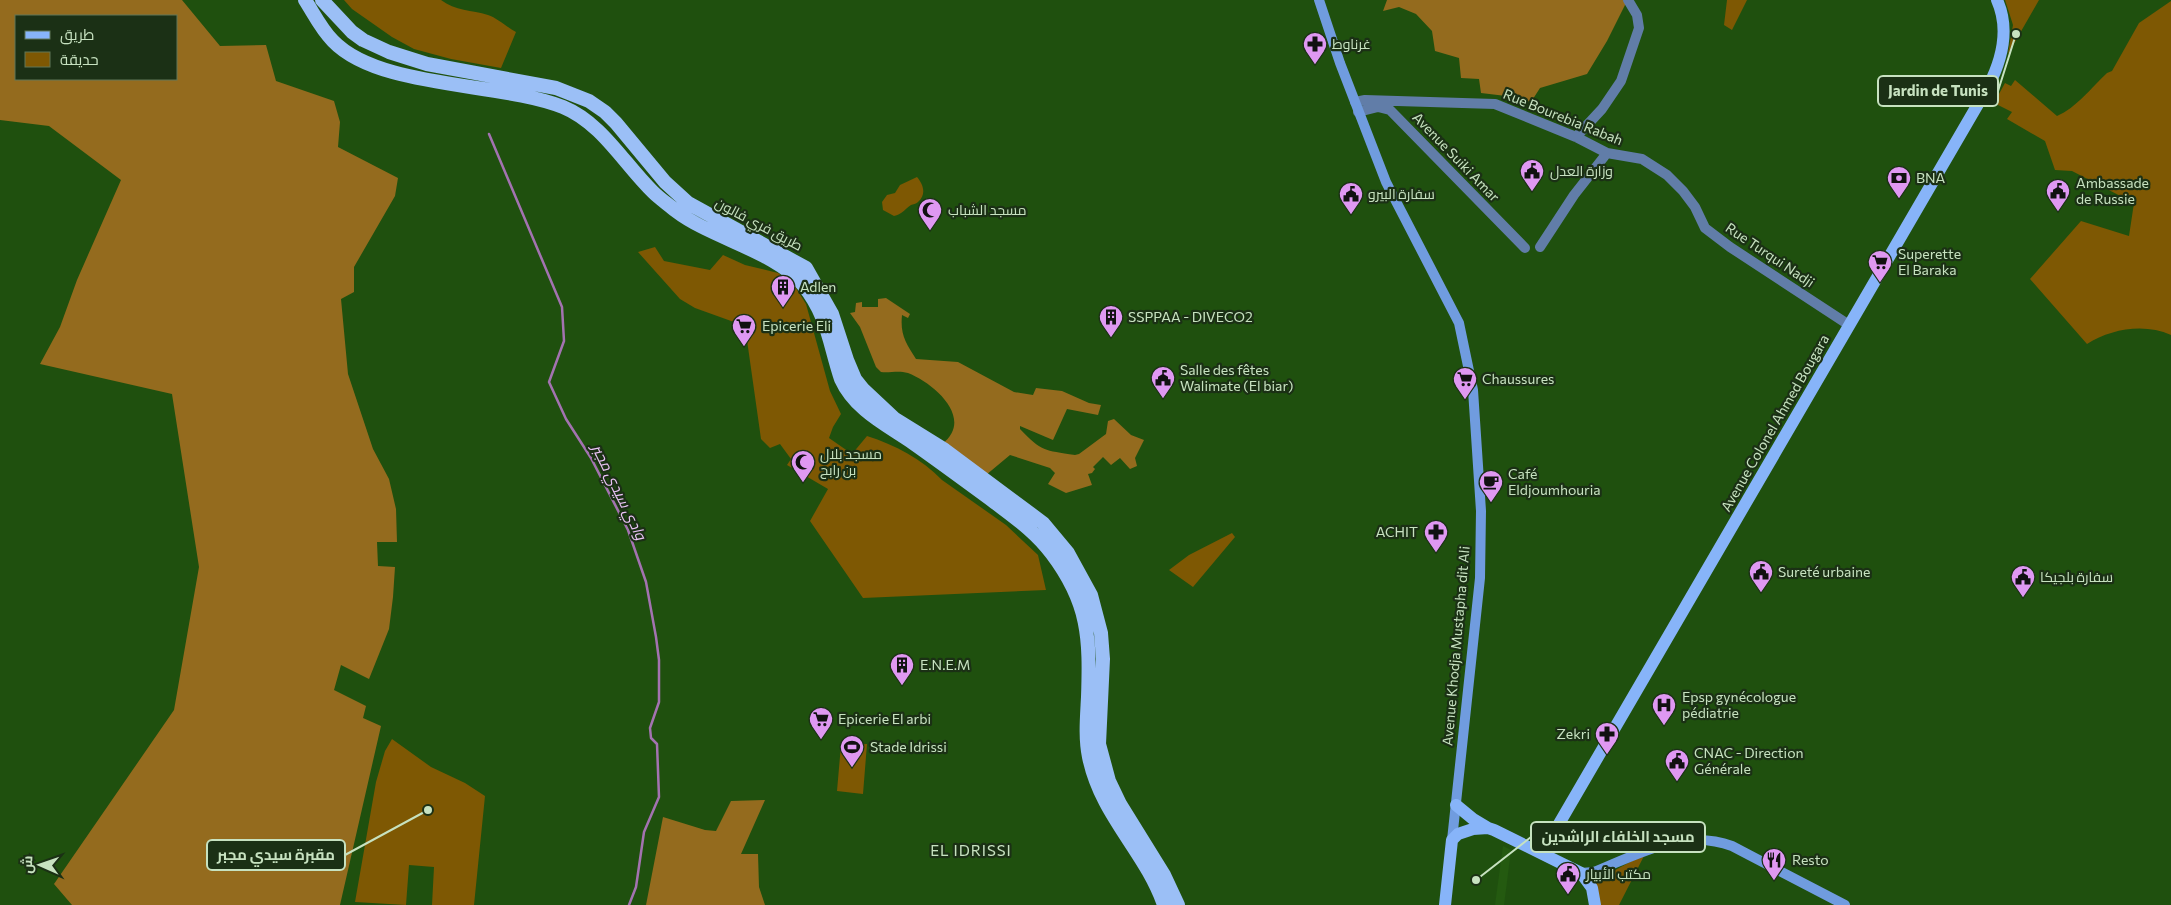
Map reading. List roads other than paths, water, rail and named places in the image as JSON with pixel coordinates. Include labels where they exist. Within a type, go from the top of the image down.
[{"type":"highway","points":[[305,0],[334,42],[368,63],[393,72],[439,82],[542,100],[575,113],[591,123],[653,193],[677,212],[693,222],[781,266],[802,284],[822,313],[844,387],[857,402],[871,416],[913,443],[1021,522],[1042,542],[1063,571],[1082,608],[1087,625],[1089,656],[1087,746],[1097,786],[1107,807],[1158,889],[1164,905]]},
{"type":"highway","name":"طريق فري فالون","points":[[322,0],[352,32],[363,40],[389,52],[427,64],[556,88],[577,94],[605,112],[628,136],[672,190],[688,203],[806,268],[832,314],[846,360],[862,389],[895,419],[945,450],[1043,523],[1068,553],[1091,595],[1098,620],[1102,644],[1099,732],[1104,765],[1120,804],[1152,853],[1178,905]]},
{"type":"main road","name":"Avenue Khodja Mustapha dit Ali","points":[[1320,0],[1354,102],[1386,182],[1459,323],[1473,390],[1481,511],[1480,578],[1445,905]]},
{"type":"main road","name":"Avenue Colonel Ahmed Bougara","points":[[1542,853],[1996,72],[2003,47],[2005,28],[2002,11],[1996,0]]},
{"type":"main road","points":[[1456,805],[1488,828],[1582,873],[1592,888],[1595,905]]},
{"type":"main road","points":[[1452,840],[1463,832],[1488,828]]},
{"type":"main road","points":[[1582,873],[1594,872],[1666,843],[1686,839],[1702,840],[1732,846],[1845,905]]},
{"type":"street","points":[[1576,137],[1602,109],[1621,81],[1639,28],[1637,15],[1628,0]]},
{"type":"street","name":"Rue Bourebia Rabah","points":[[1354,102],[1362,100],[1384,104],[1495,104],[1576,137],[1607,153],[1642,159]]},
{"type":"street","points":[[1358,112],[1384,104]]},
{"type":"street","name":"Avenue Suiki Amar","points":[[1384,104],[1525,248]]},
{"type":"street","points":[[1540,247],[1574,195],[1607,153]]},
{"type":"street","name":"Rue Turqui Nadji","points":[[1642,159],[1667,175],[1683,191],[1695,207],[1705,228],[1730,247],[1849,325]]},
{"type":"waterway","name":"وادي سيدي مجبر","points":[[489,134],[562,307],[564,341],[549,382],[566,419],[591,458],[628,530],[646,582],[656,637],[659,660],[659,702],[650,728],[651,738],[657,744],[659,797],[644,832],[636,887],[629,905]]},
{"type":"place","name":"Jardin de Tunis","points":[[2016,34]]},
{"type":"place","name":"غرناوط","points":[[1315,65]]},
{"type":"place","name":"وزارة العدل","points":[[1532,192]]},
{"type":"place","name":"BNA","points":[[1899,199]]},
{"type":"place","name":"Ambassade de Russie","points":[[2058,212]]},
{"type":"place","name":"سفارة البيرو","points":[[1351,215]]},
{"type":"place","name":"مسجد الشباب","points":[[930,231]]},
{"type":"place","name":"Superette El Baraka","points":[[1880,283]]},
{"type":"place","name":"Adlen","points":[[783,308]]},
{"type":"place","name":"SSPPAA - DIVECO2","points":[[1111,338]]},
{"type":"place","name":"Epicerie Eli","points":[[744,347]]},
{"type":"place","name":"Salle des fêtes Walimate (El biar)","points":[[1163,399]]},
{"type":"place","name":"Chaussures","points":[[1465,400]]},
{"type":"place","name":"مسجد بلال بن رابح","points":[[803,483]]},
{"type":"place","name":"Café Eldjoumhouria","points":[[1491,503]]},
{"type":"place","name":"ACHIT","points":[[1436,553]]},
{"type":"place","name":"Sureté urbaine","points":[[1761,593]]},
{"type":"place","name":"سفارة بلجيكا","points":[[2023,598]]},
{"type":"place","name":"E.N.E.M","points":[[902,686]]},
{"type":"place","name":"Epsp gynécologue pédiatrie","points":[[1664,726]]},
{"type":"place","name":"Epicerie El arbi","points":[[821,740]]},
{"type":"place","name":"Zekri","points":[[1607,755]]},
{"type":"place","name":"Stade Idrissi","points":[[852,768]]},
{"type":"place","name":"CNAC - Direction Générale","points":[[1677,782]]},
{"type":"place","name":"مقبرة سيدي مجبر","points":[[428,810]]},
{"type":"place","name":"مسجد الخلفاء الراشدين","points":[[1476,880]]},
{"type":"place","name":"Resto","points":[[1774,881]]},
{"type":"place","name":"مكتب الأبيار","points":[[1568,895]]},
{"type":"district","name":"EL IDRISSI","points":[[971,851]]}]
